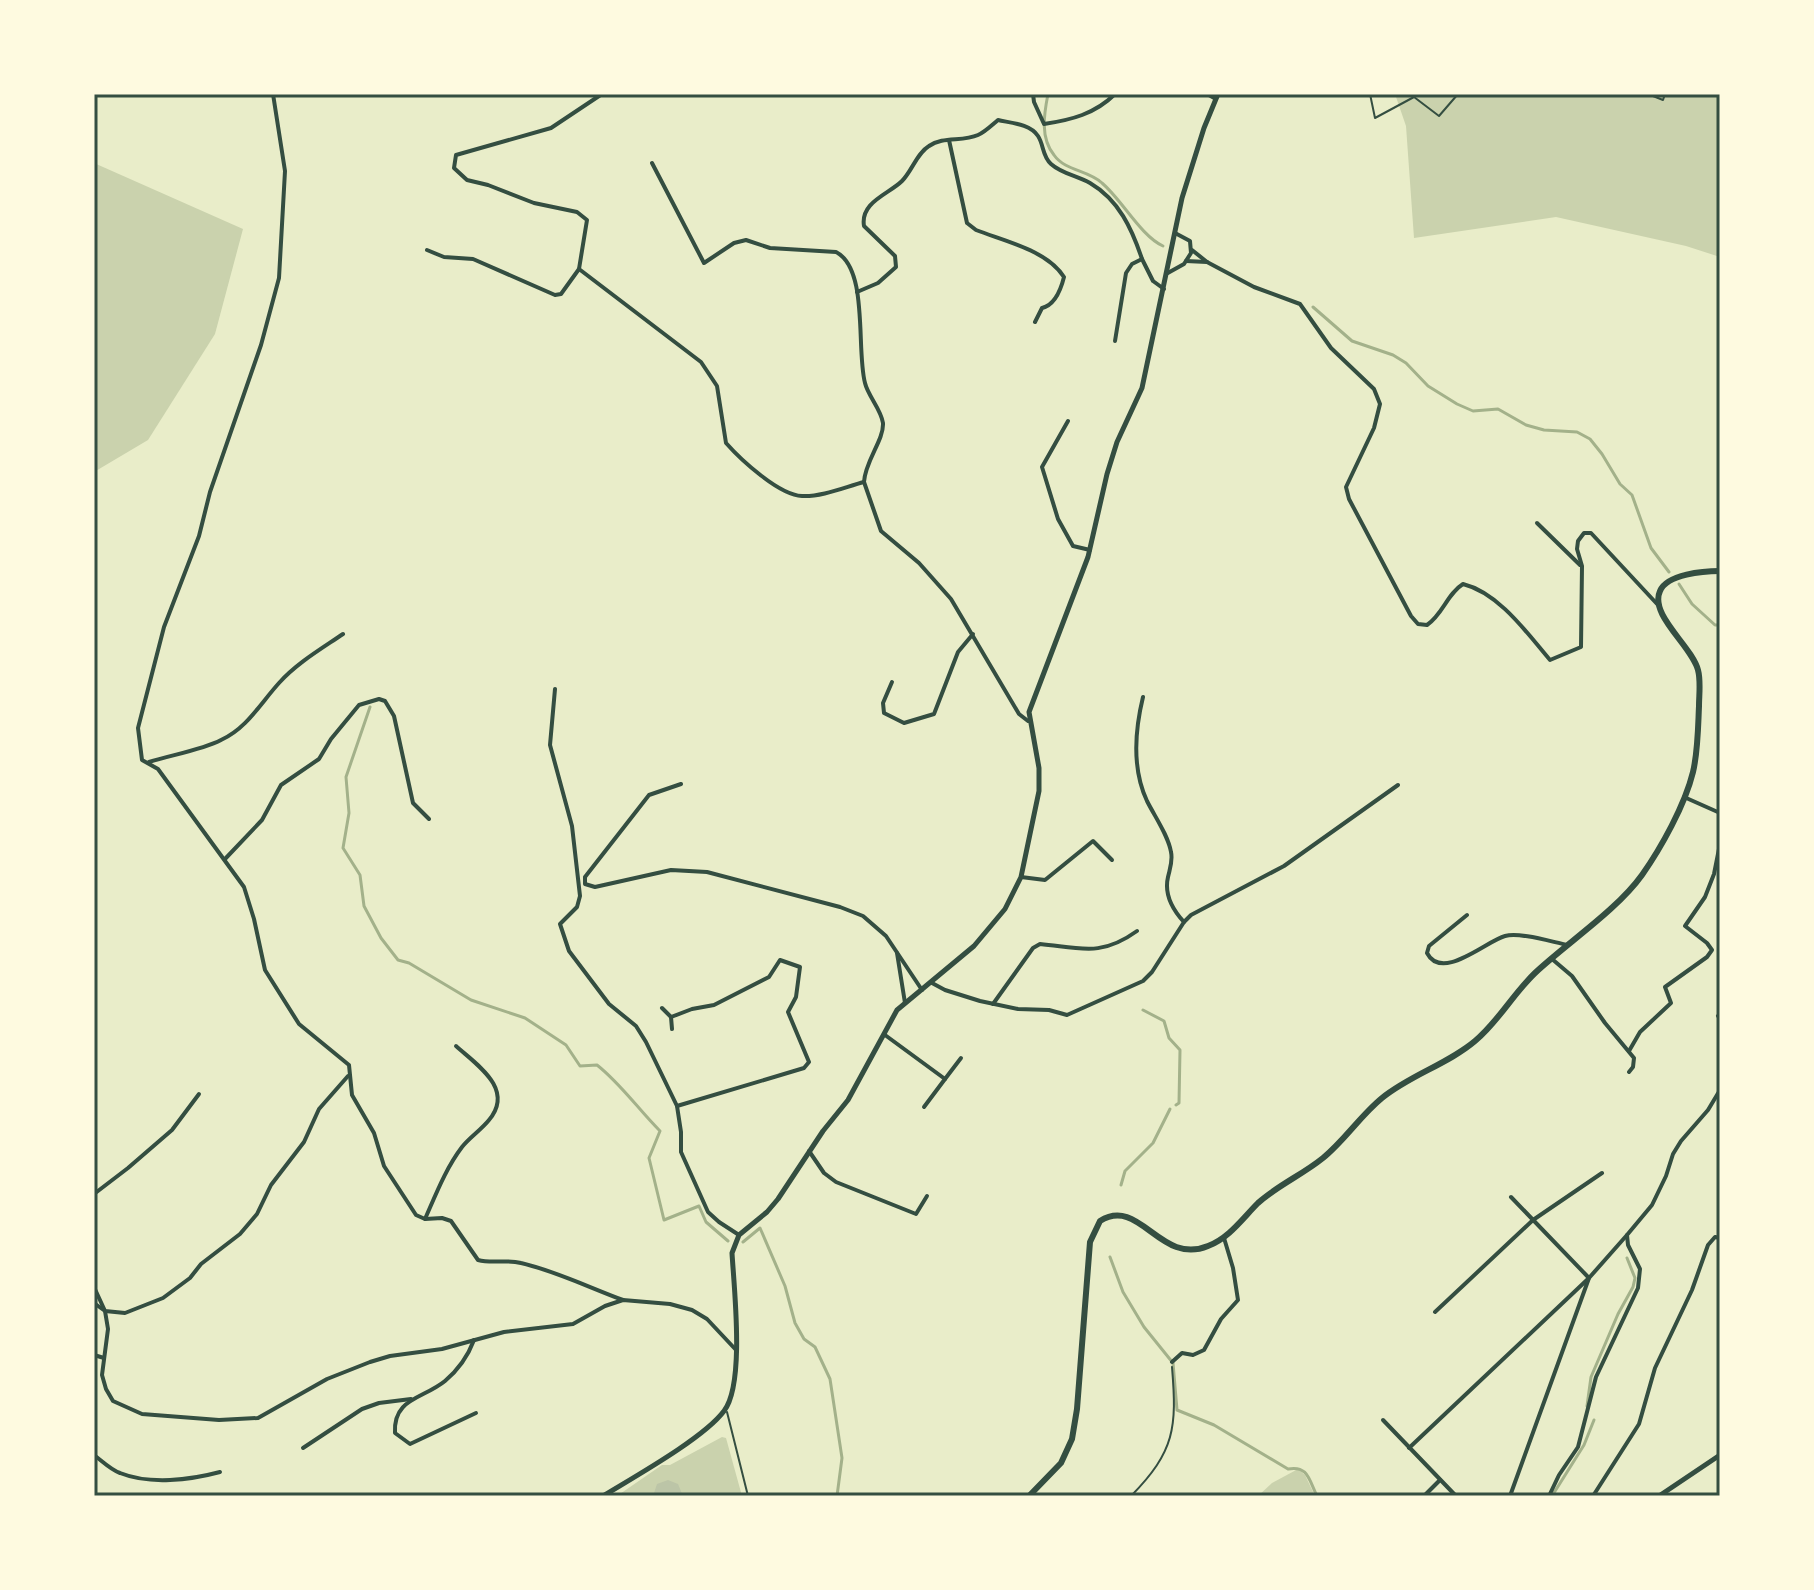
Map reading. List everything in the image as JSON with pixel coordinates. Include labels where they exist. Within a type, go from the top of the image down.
[{"type":"main road","points":[[1029,1496],[1061,1463],[1072,1439],[1090,1242],[1100,1221],[1117,1214],[1125,1215],[1164,1243],[1190,1250],[1210,1246],[1224,1238],[1275,1189],[1334,1148],[1382,1098],[1473,1043],[1533,975],[1641,876],[1684,797],[1693,773],[1697,743],[1698,669],[1658,605],[1660,590],[1668,581],[1700,571],[1720,571]]},
{"type":"street","points":[[273,94],[285,171],[279,278],[261,345],[210,492],[199,536],[161,639],[138,728],[142,760],[158,769],[244,887],[265,970],[299,1024],[349,1065],[352,1095],[374,1133],[384,1166],[416,1215],[425,1219],[451,1221],[478,1260],[516,1262],[541,1268],[623,1300],[670,1304],[692,1310],[707,1319],[737,1351]]},
{"type":"street","points":[[427,250],[444,257],[473,259],[555,295],[561,294],[579,269],[587,220],[577,212],[534,203],[467,180],[454,168],[454,159],[456,155],[551,128],[602,94]]},
{"type":"street","points":[[1033,94],[1044,124],[1074,120],[1106,103],[1115,94]]},
{"type":"street","points":[[603,1496],[682,1445],[726,1410],[737,1351],[732,1253],[739,1235],[767,1212],[848,1100],[883,1033],[905,1003],[932,983],[991,926],[1021,877],[1039,791],[1039,768],[1028,721],[1037,685],[1090,550],[1117,442],[1142,388],[1193,160],[1217,96],[1207,94]]},
{"type":"street","points":[[857,292],[878,283],[896,267],[895,256],[864,226],[863,219],[868,209],[881,194],[902,181],[927,146],[977,135],[998,120],[1025,126],[1038,136],[1043,153],[1051,164],[1103,192],[1130,224],[1153,281],[1164,289]]},
{"type":"street","points":[[949,140],[967,223],[976,230],[1045,258],[1064,277],[1054,300],[1048,307],[1042,308],[1035,322]]},
{"type":"street","points":[[652,163],[704,263],[734,243],[746,240],[770,248],[836,252],[844,256],[857,292],[863,380],[883,422],[864,468],[864,482],[881,531],[919,563],[939,585],[963,617],[1019,714],[1028,721]]},
{"type":"street","points":[[1175,233],[1190,241],[1192,250],[1207,262],[1254,287],[1300,304],[1331,348],[1374,389],[1380,404],[1374,428],[1346,487],[1349,499],[1418,624],[1427,625],[1436,619],[1455,589],[1463,584],[1474,587],[1512,616],[1550,660],[1581,647],[1582,566],[1577,549],[1584,533],[1591,533],[1658,605]]},
{"type":"street","points":[[1166,274],[1186,261],[1192,250]]},
{"type":"street","points":[[1115,341],[1126,273],[1132,264],[1142,259]]},
{"type":"street","points":[[1186,261],[1207,262]]},
{"type":"street","points":[[579,269],[701,362],[717,386],[726,443],[772,483],[791,494],[803,496],[864,482]]},
{"type":"street","points":[[1068,421],[1042,467],[1064,532],[1073,546],[1090,550]]},
{"type":"street","points":[[1537,523],[1582,566]]},
{"type":"street","points":[[149,762],[231,735],[255,713],[279,682],[343,634]]},
{"type":"street","points":[[892,682],[883,703],[884,713],[904,723],[934,714],[958,652],[973,634]]},
{"type":"street","points":[[555,689],[550,745],[572,826],[580,896],[577,907],[560,924],[569,951],[602,996],[636,1026],[677,1106],[681,1152],[708,1212],[739,1235]]},
{"type":"street","points":[[1143,697],[1136,729],[1139,774],[1145,796],[1169,845],[1172,862],[1166,886],[1175,911],[1184,922]]},
{"type":"street","points":[[225,859],[262,820],[281,785],[319,759],[359,705],[379,699],[385,701],[394,716],[413,803],[429,819]]},
{"type":"street","points":[[681,784],[649,795],[585,877],[585,884],[595,887],[671,870],[707,872],[840,907],[863,916],[886,936],[922,990]]},
{"type":"street","points":[[932,983],[993,1004],[1018,1009],[1041,1008],[1072,1015],[1149,977],[1191,915],[1315,846],[1398,785]]},
{"type":"street","points":[[1684,797],[1720,813]]},
{"type":"street","points":[[1021,877],[1045,880],[1093,841],[1112,860]]},
{"type":"street","points":[[1629,1051],[1640,1032],[1671,1003],[1665,987],[1707,957],[1712,950],[1685,926],[1705,897],[1720,844]]},
{"type":"street","points":[[1467,915],[1429,946],[1427,953],[1431,959],[1438,962],[1465,958],[1507,935],[1568,945]]},
{"type":"street","points":[[993,1004],[1033,948],[1040,944],[1099,949],[1118,945],[1137,931]]},
{"type":"street","points":[[896,950],[905,1003]]},
{"type":"street","points":[[1552,959],[1572,976],[1634,1058],[1629,1072]]},
{"type":"street","points":[[671,1017],[714,1005],[769,977],[780,960],[800,967],[796,997],[788,1012],[809,1062],[804,1068],[677,1106]]},
{"type":"street","points":[[662,1008],[671,1017],[672,1029]]},
{"type":"street","points":[[883,1033],[945,1079]]},
{"type":"street","points":[[425,1219],[450,1163],[489,1120],[498,1099],[491,1077],[456,1046]]},
{"type":"street","points":[[924,1107],[961,1058]]},
{"type":"street","points":[[94,1303],[105,1311],[125,1313],[163,1298],[240,1234],[257,1214],[271,1185],[304,1142],[319,1109],[348,1076]]},
{"type":"street","points":[[1409,1448],[1589,1278],[1621,1242],[1652,1205],[1673,1154],[1720,1090]]},
{"type":"street","points":[[94,1194],[172,1130],[199,1094]]},
{"type":"street","points":[[809,1151],[824,1173],[836,1182],[916,1214],[927,1196]]},
{"type":"street","points":[[1435,1312],[1533,1220],[1602,1173]]},
{"type":"street","points":[[1511,1197],[1589,1278]]},
{"type":"street","points":[[1549,1496],[1578,1447],[1596,1377],[1638,1288],[1640,1269],[1628,1245],[1627,1235]]},
{"type":"street","points":[[1593,1496],[1639,1424],[1655,1368],[1692,1290],[1708,1245],[1715,1237],[1720,1238]]},
{"type":"street","points":[[1173,1360],[1182,1353],[1193,1355],[1204,1350],[1221,1319],[1238,1300],[1224,1238]]},
{"type":"street","points":[[1510,1496],[1589,1278]]},
{"type":"street","points":[[94,1287],[105,1311],[108,1329],[102,1375],[113,1401],[142,1414],[245,1420],[258,1418],[327,1379],[360,1365],[390,1356],[442,1349],[504,1332],[573,1324],[623,1300]]},
{"type":"street","points":[[474,1340],[468,1355],[443,1383],[405,1405],[397,1414],[395,1433],[410,1444],[476,1413]]},
{"type":"street","points":[[94,1355],[104,1358]]},
{"type":"street","points":[[303,1448],[362,1409],[379,1403],[417,1398]]},
{"type":"street","points":[[1383,1420],[1456,1496]]},
{"type":"street","points":[[94,1455],[116,1472],[131,1477],[188,1480],[220,1472]]},
{"type":"street","points":[[1659,1496],[1720,1455]]},
{"type":"street","points":[[1424,1496],[1440,1480]]},
{"type":"lane","points":[[726,1410],[748,1496]]},
{"type":"path","points":[[1370,94],[1375,118],[1414,97],[1439,116],[1458,94]]},
{"type":"path","points":[[1648,94],[1663,100],[1665,94]]},
{"type":"path","points":[[1131,1496],[1154,1472],[1174,1431],[1173,1360]]},
{"type":"green space","points":[[1395,94],[1720,94],[1720,257],[1686,246],[1556,217],[1414,238],[1406,126]]},
{"type":"green space","points":[[94,163],[243,229],[215,334],[148,440],[94,472]]},
{"type":"green space","points":[[722,1437],[726,1438],[742,1496],[617,1496],[662,1465],[670,1465]]},
{"type":"green space","points":[[1298,1469],[1305,1475],[1315,1496],[1258,1496],[1272,1483]]},
{"type":"building","points":[[668,1480],[678,1484],[683,1496],[653,1496],[657,1484]]},
{"type":"waterway","points":[[1048,94],[1045,134],[1054,155],[1064,164],[1102,183],[1139,226],[1163,246]]},
{"type":"waterway","points":[[1313,307],[1352,341],[1393,355],[1406,363],[1428,386],[1457,404],[1473,411],[1498,409],[1526,425],[1544,430],[1577,432],[1590,439],[1620,484],[1632,495],[1651,548],[1669,572]]},
{"type":"waterway","points":[[1679,584],[1692,604],[1715,625],[1720,625]]},
{"type":"waterway","points":[[370,707],[346,777],[349,813],[343,848],[360,875],[364,906],[381,938],[398,960],[409,963],[471,1000],[525,1018],[566,1045],[580,1066],[597,1065],[606,1072],[660,1131],[649,1158],[664,1220],[699,1206],[706,1222],[728,1241]]},
{"type":"waterway","points":[[1143,1010],[1164,1021],[1169,1038],[1180,1050],[1179,1103],[1176,1105]]},
{"type":"waterway","points":[[1121,1185],[1125,1171],[1153,1143],[1170,1109]]},
{"type":"waterway","points":[[743,1242],[760,1228],[785,1286],[795,1323],[804,1339],[815,1347],[830,1379],[842,1458],[837,1496]]},
{"type":"waterway","points":[[1110,1257],[1123,1292],[1144,1327],[1173,1363],[1177,1410],[1214,1425],[1288,1469],[1300,1469],[1310,1479],[1317,1496]]},
{"type":"waterway","points":[[1587,1406],[1591,1377],[1633,1287],[1635,1278],[1627,1258]]},
{"type":"waterway","points":[[1552,1496],[1584,1445],[1594,1420]]}]
